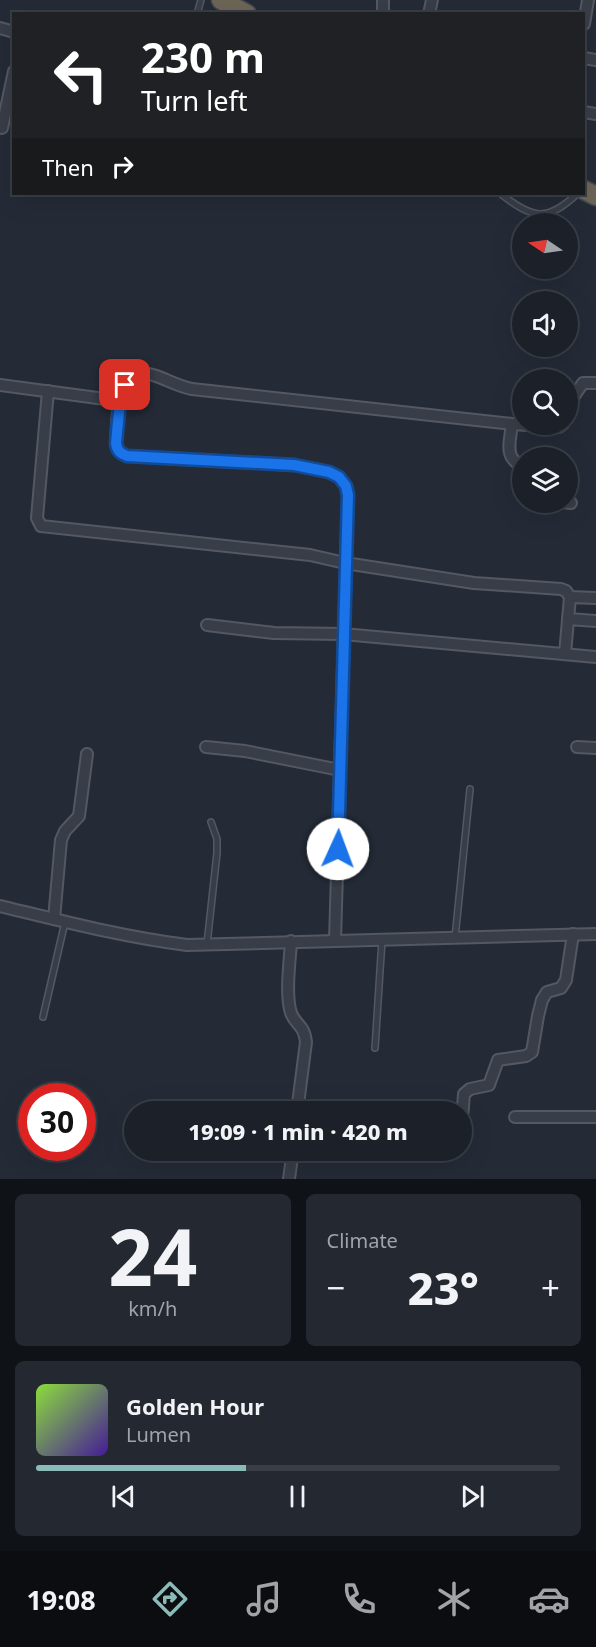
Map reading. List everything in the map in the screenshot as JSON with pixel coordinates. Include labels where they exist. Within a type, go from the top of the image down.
[{"type":"highway","points":[[221,0],[243,12]]},
{"type":"street","points":[[585,18],[588,0]]},
{"type":"street","points":[[2,128],[12,80]]},
{"type":"street","points":[[335,941],[348,495],[346,486],[339,477],[329,472],[294,465],[120,454],[116,443],[120,401],[130,376],[136,373],[146,373],[156,375],[178,387],[192,389],[512,424],[510,453],[512,459]]},
{"type":"street","points":[[578,390],[583,383],[596,384]]},
{"type":"street","points":[[0,385],[120,401]]},
{"type":"street","points":[[48,392],[38,518],[41,526],[310,555],[474,584],[561,589],[566,591],[570,597],[565,654]]},
{"type":"street","points":[[570,597],[596,598]]},
{"type":"street","points":[[568,619],[596,621]]},
{"type":"street","points":[[207,626],[274,633],[343,634],[596,657]]},
{"type":"street","points":[[206,747],[245,751],[340,770]]},
{"type":"street","points":[[577,747],[596,748]]},
{"type":"street","points":[[60,920],[61,840],[65,831],[79,816],[87,754]]},
{"type":"street","points":[[0,906],[154,941],[207,945],[596,934]]},
{"type":"street","points":[[463,1101],[464,1094],[470,1089],[489,1085],[498,1060],[526,1056],[532,1052],[544,995],[561,988],[566,980],[573,934]]},
{"type":"street","points":[[291,941],[289,1001],[291,1013],[305,1032],[306,1042],[298,1101]]},
{"type":"street","points":[[515,1117],[596,1117]]},
{"type":"street","points":[[289,1179],[291,1161]]},
{"type":"lane","points":[[502,195],[534,213],[547,214],[565,205],[576,195]]},
{"type":"lane","points":[[455,938],[470,789]]},
{"type":"lane","points":[[207,945],[217,853],[217,838],[211,822]]},
{"type":"lane","points":[[43,1017],[60,920]]},
{"type":"lane","points":[[375,1048],[382,940]]},
{"type":"route","points":[[125,385],[120,401],[116,443],[120,454],[294,465],[329,472],[339,477],[346,486],[348,495],[338,849]]}]
